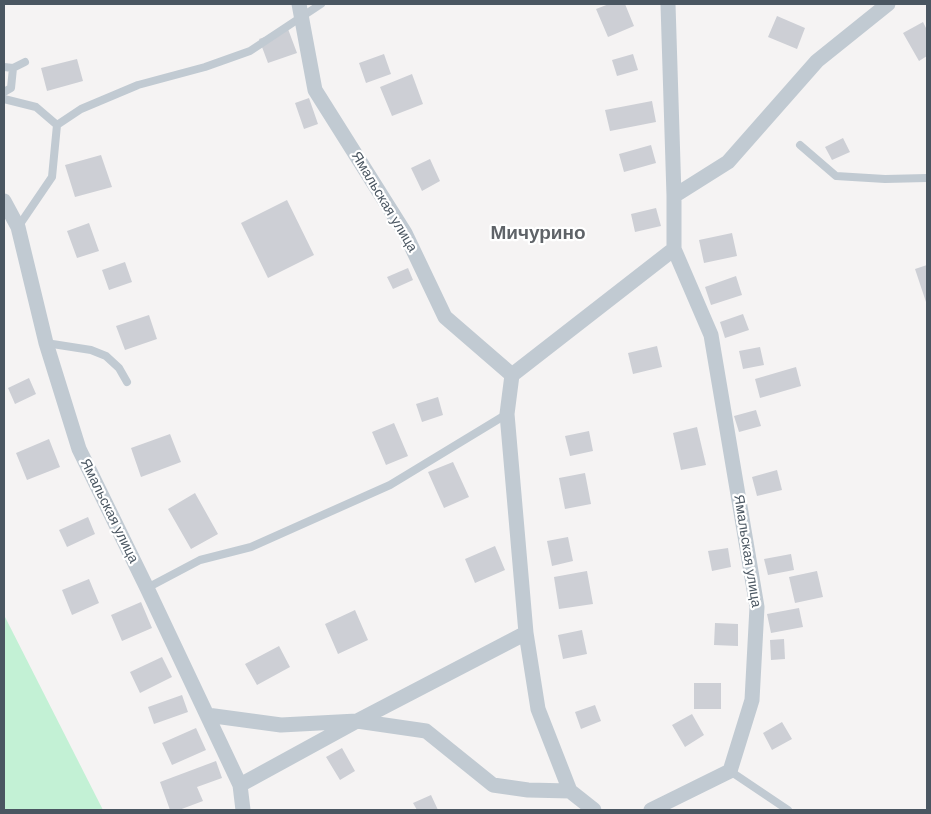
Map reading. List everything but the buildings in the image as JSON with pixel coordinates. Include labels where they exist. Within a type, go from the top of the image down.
[{"type":"street","name":"Ямальская улица","points":[[668,4],[674,249],[711,335],[757,607],[752,700],[730,771]]},
{"type":"street","points":[[674,196],[728,162],[817,61],[888,4]]},
{"type":"street","name":"Ямальская улица","points":[[300,11],[315,90],[405,233],[445,317],[512,376]]},
{"type":"street","name":"Ямальская улица","points":[[4,201],[18,227],[46,343],[79,449],[240,785],[243,810]]},
{"type":"street","points":[[594,810],[570,791],[538,709],[526,633],[507,414],[512,376],[674,249]]},
{"type":"street","points":[[240,785],[357,721],[526,633]]},
{"type":"street","points":[[207,715],[281,724],[357,721],[426,731],[493,785],[528,790],[570,791]]},
{"type":"street","points":[[651,810],[730,771]]},
{"type":"lane","points":[[57,125],[81,109],[138,85],[205,67],[250,51],[300,11],[321,4]]},
{"type":"lane","points":[[4,66],[13,68],[25,62]]},
{"type":"lane","points":[[4,92],[11,88],[13,68]]},
{"type":"lane","points":[[4,99],[36,107],[57,125]]},
{"type":"lane","points":[[18,227],[52,177],[57,125]]},
{"type":"lane","points":[[800,145],[836,176],[885,179],[927,178]]},
{"type":"lane","points":[[46,343],[91,350],[106,356],[119,368],[127,382]]},
{"type":"lane","points":[[147,588],[200,560],[252,547],[390,485],[507,414]]},
{"type":"lane","points":[[730,771],[788,810]]},
{"type":"green space","points":[[4,615],[103,810],[4,810]]},
{"type":"district","name":"Мичурино","points":[[538,234]]}]
